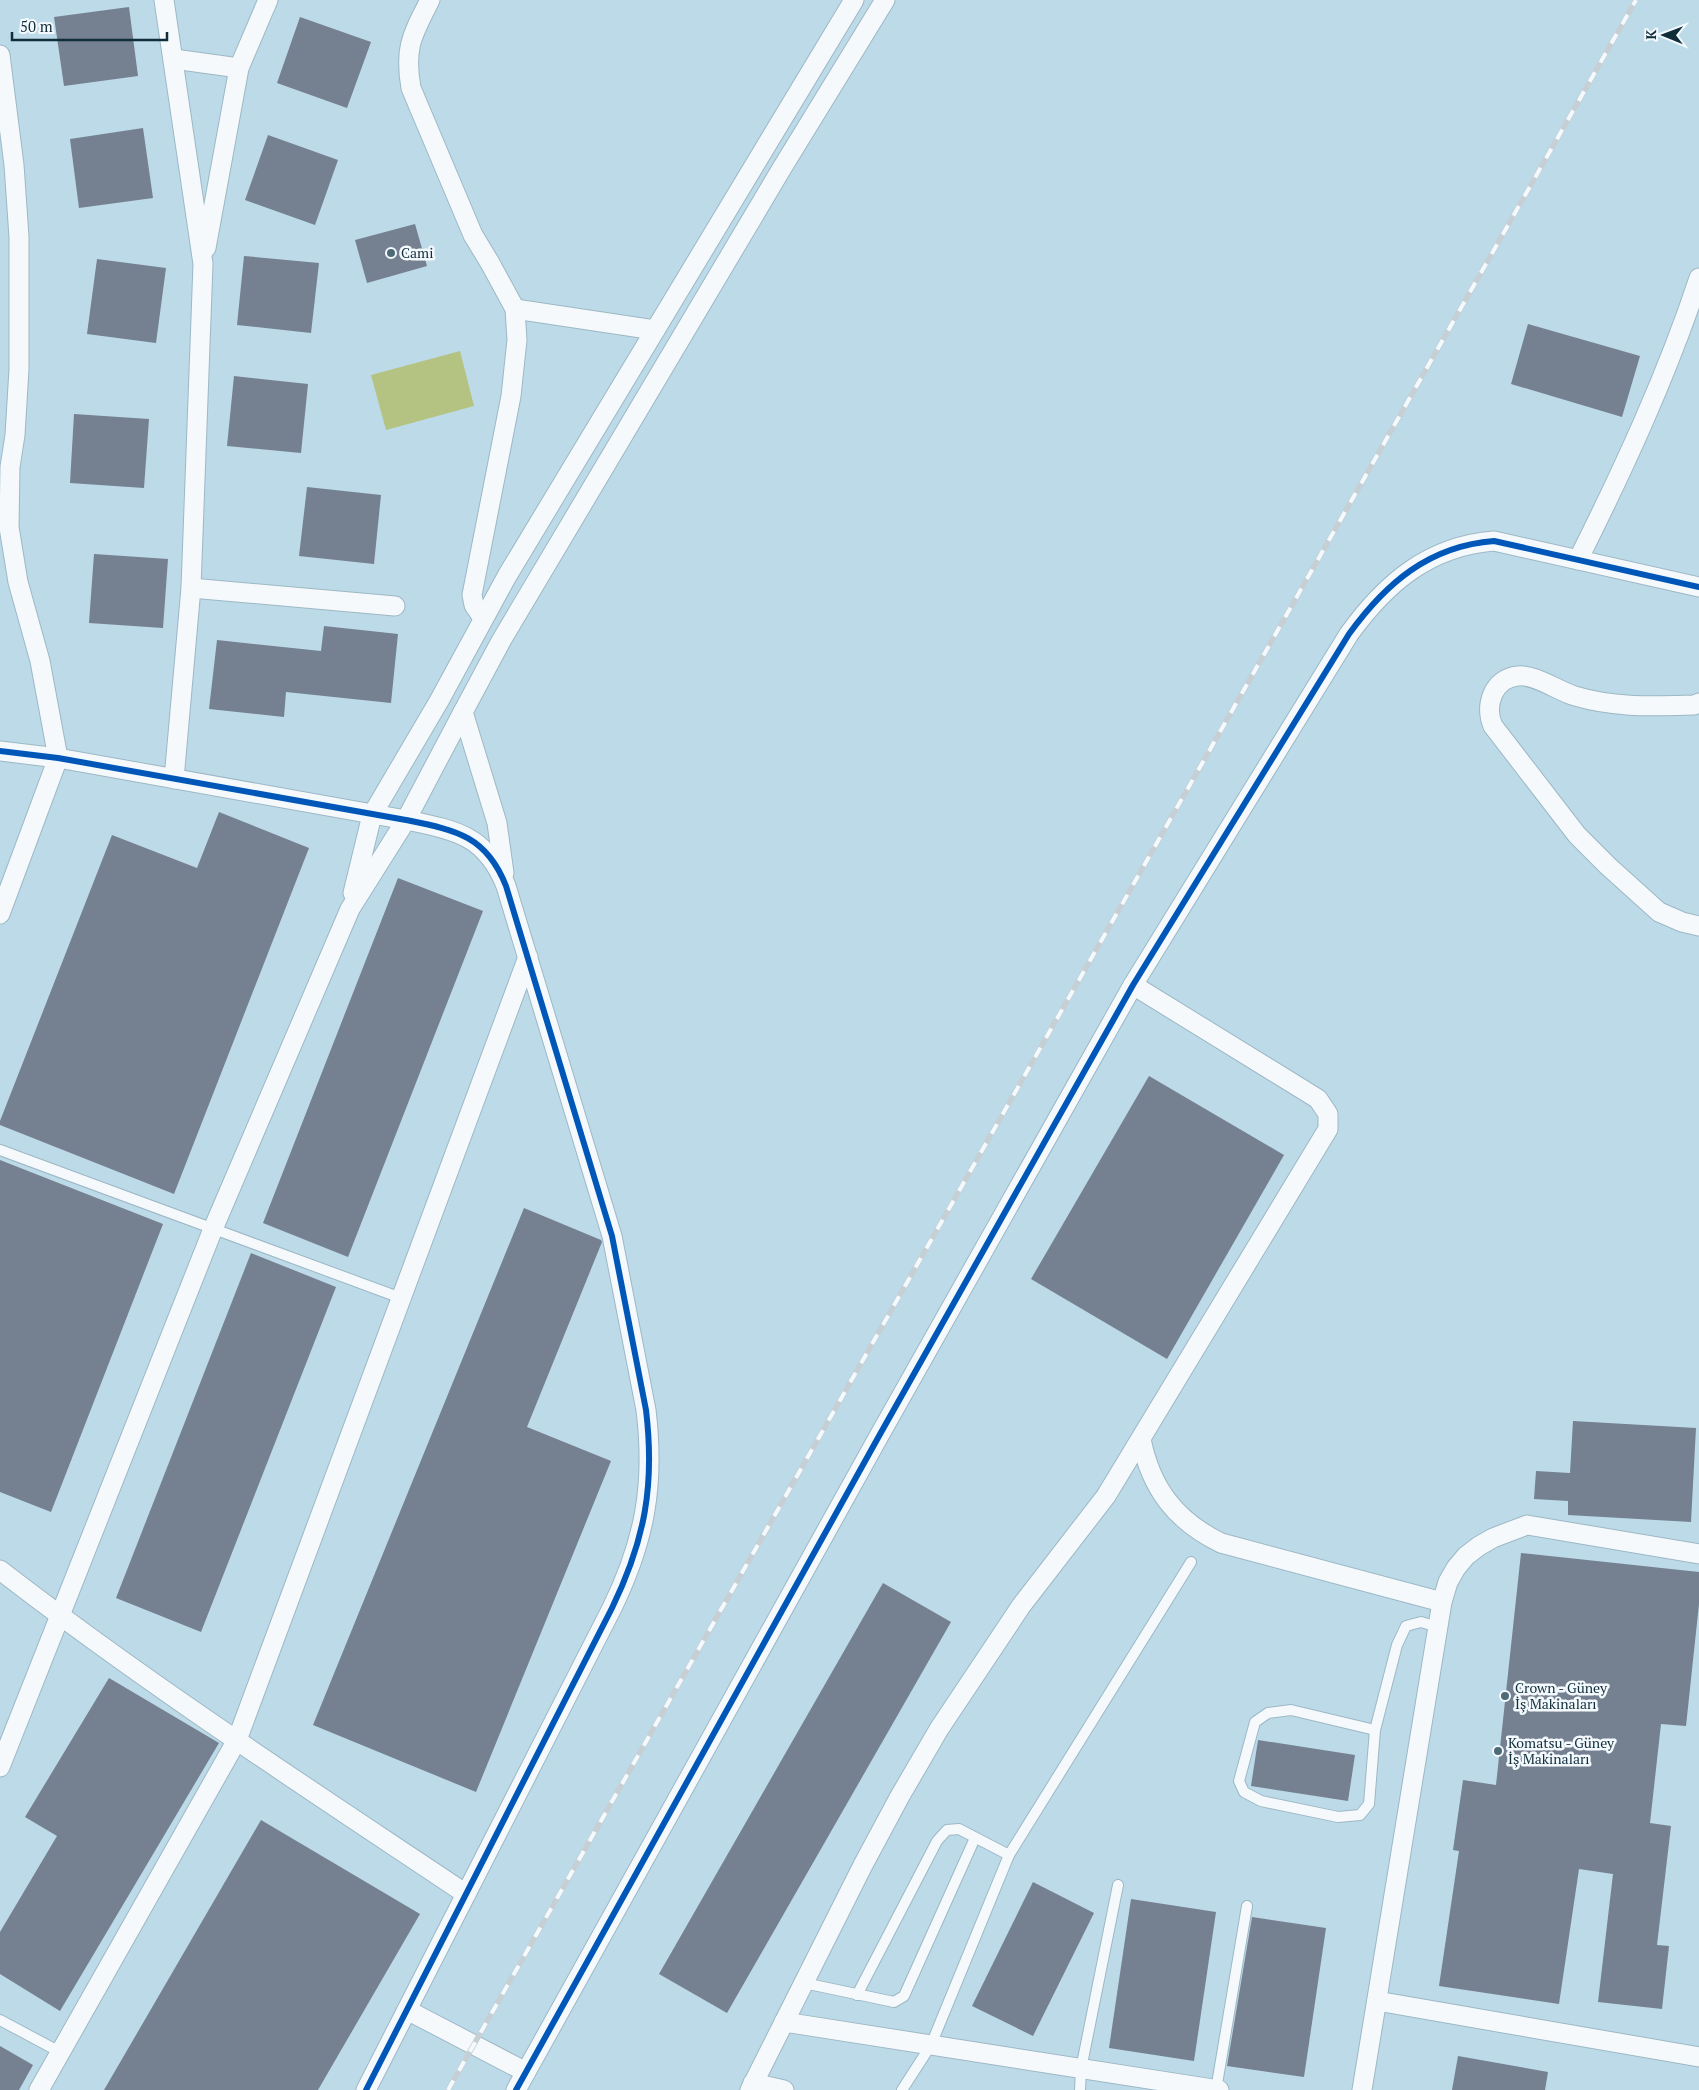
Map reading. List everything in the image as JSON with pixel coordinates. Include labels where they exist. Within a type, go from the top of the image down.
[{"type":"street","points":[[164,0],[203,264]]},
{"type":"street","points":[[174,779],[191,588],[203,264],[239,68],[268,0]]},
{"type":"street","points":[[430,0],[411,37],[408,69],[411,88],[473,235],[515,309],[517,340],[511,396],[472,595],[474,605],[483,618]]},
{"type":"street","points":[[350,909],[372,814],[439,701],[483,618],[854,0]]},
{"type":"street","points":[[0,1767],[213,1229],[350,909],[406,820],[506,632],[772,185],[885,0]]},
{"type":"street","points":[[0,56],[14,165],[20,275],[19,369],[15,434],[10,467],[9,528],[16,573],[40,662],[58,758],[0,914]]},
{"type":"street","points":[[174,59],[239,68]]},
{"type":"street","points":[[1578,560],[1642,425],[1671,355],[1699,278]]},
{"type":"street","points":[[515,309],[655,330]]},
{"type":"street","points":[[516,2090],[1133,985],[1349,634],[1380,596],[1427,560],[1455,547],[1474,542],[1494,541],[1699,587]]},
{"type":"street","points":[[191,588],[395,606]]},
{"type":"street","points":[[1699,703],[1694,705],[1625,706],[1575,696],[1532,678],[1518,675],[1497,686],[1490,701],[1489,710],[1493,726],[1577,835],[1659,912],[1682,922],[1699,926]]},
{"type":"street","points":[[463,712],[497,823],[506,886]]},
{"type":"street","points":[[0,751],[58,758],[406,820],[450,829],[472,840],[493,859],[506,886],[612,1236],[646,1410],[649,1437],[648,1491],[644,1522],[636,1551],[626,1580],[366,2090]]},
{"type":"street","points":[[38,2090],[237,1740],[528,957]]},
{"type":"street","points":[[784,2090],[751,2087],[900,1796],[940,1729],[1021,1606],[1106,1496],[1325,1136],[1329,1121],[1324,1106],[1318,1099],[1133,985]]},
{"type":"street","points":[[1140,1439],[1150,1473],[1168,1503],[1192,1526],[1206,1536],[1221,1543],[1442,1602]]},
{"type":"street","points":[[1362,2090],[1442,1602],[1448,1582],[1456,1568],[1466,1556],[1479,1546],[1493,1538],[1527,1525],[1699,1554]]},
{"type":"street","points":[[0,1570],[59,1616],[237,1740],[466,1894]]},
{"type":"street","points":[[1377,2001],[1699,2057]]},
{"type":"street","points":[[407,2010],[526,2072]]},
{"type":"street","points":[[784,2022],[1218,2090]]},
{"type":"lane","points":[[0,1150],[401,1298]]},
{"type":"lane","points":[[902,2090],[930,2046],[1009,1855],[1191,1562]]},
{"type":"lane","points":[[1375,1730],[1292,1710],[1268,1713],[1256,1722],[1239,1781],[1244,1792],[1261,1801],[1338,1817],[1360,1815],[1369,1804],[1375,1730],[1397,1645],[1406,1626],[1421,1622],[1438,1627]]},
{"type":"lane","points":[[857,1995],[937,1841],[947,1830],[959,1829],[1009,1855]]},
{"type":"lane","points":[[804,1983],[894,2002],[904,1996],[976,1838]]},
{"type":"lane","points":[[1080,2090],[1081,2069],[1118,1885]]},
{"type":"lane","points":[[1218,2090],[1247,1906]]},
{"type":"lane","points":[[0,2020],[60,2052]]},
{"type":"green space","points":[[460,351],[474,406],[386,430],[371,375]]},
{"type":"building","points":[[129,7],[138,76],[64,86],[54,17]]},
{"type":"building","points":[[300,17],[371,42],[347,108],[277,83]]},
{"type":"building","points":[[143,128],[153,198],[79,208],[70,139]]},
{"type":"building","points":[[268,135],[338,160],[315,225],[245,200]]},
{"type":"building","name":"Cami","points":[[415,224],[427,266],[367,283],[355,240]]},
{"type":"building","points":[[244,256],[319,263],[311,333],[237,325]]},
{"type":"building","points":[[97,259],[166,268],[156,343],[87,334]]},
{"type":"building","points":[[1528,324],[1640,356],[1622,417],[1511,384]]},
{"type":"building","points":[[234,376],[308,384],[301,453],[227,446]]},
{"type":"building","points":[[74,414],[149,419],[144,488],[70,483]]},
{"type":"building","points":[[307,487],[381,495],[374,564],[299,556]]},
{"type":"building","points":[[94,554],[168,559],[163,628],[89,623]]},
{"type":"building","points":[[324,626],[398,634],[391,703],[286,692],[284,717],[209,709],[217,640],[321,651]]},
{"type":"building","points":[[219,812],[309,848],[174,1194],[0,1125],[0,1121],[112,835],[197,868]]},
{"type":"building","points":[[398,878],[483,911],[348,1257],[263,1223]]},
{"type":"building","points":[[1149,1076],[1284,1155],[1167,1359],[1031,1279]]},
{"type":"building","points":[[0,1160],[163,1224],[51,1512],[0,1492]]},
{"type":"building","points":[[524,1208],[602,1242],[527,1427],[611,1461],[476,1792],[313,1725]]},
{"type":"building","points":[[251,1253],[336,1287],[201,1632],[116,1598]]},
{"type":"building","points":[[1573,1421],[1696,1428],[1691,1522],[1568,1515],[1568,1501],[1534,1499],[1536,1471],[1570,1473]]},
{"type":"building","points":[[1521,1553],[1699,1572],[1699,1604],[1686,1726],[1661,1724],[1650,1823],[1671,1826],[1657,1945],[1669,1946],[1662,2009],[1598,2002],[1613,1874],[1579,1869],[1559,2004],[1439,1986],[1459,1851],[1453,1850],[1463,1780],[1496,1785]]},
{"type":"building","points":[[883,1583],[951,1622],[727,2013],[659,1974]]},
{"type":"building","points":[[109,1678],[219,1743],[60,2011],[0,1974],[0,1932],[57,1836],[25,1817]]},
{"type":"building","points":[[1258,1740],[1355,1755],[1348,1801],[1251,1786]]},
{"type":"building","points":[[261,1820],[420,1914],[318,2090],[104,2090]]},
{"type":"building","points":[[1033,1882],[1094,1913],[1033,2036],[972,2006]]},
{"type":"building","points":[[1131,1899],[1216,1912],[1194,2061],[1109,2048]]},
{"type":"building","points":[[1252,1917],[1326,1928],[1304,2077],[1227,2066]]},
{"type":"building","points":[[0,2046],[33,2065],[19,2090],[0,2090]]},
{"type":"building","points":[[1458,2056],[1548,2072],[1545,2090],[1452,2090]]},
{"type":"railway","points":[[448,2090],[1636,0]]},
{"type":"cycle path","points":[[516,2090],[879,1436],[1133,985],[1349,634],[1363,616],[1394,583],[1429,559],[1449,550],[1471,544],[1494,541],[1699,587]]},
{"type":"cycle path","points":[[0,751],[58,758],[406,820],[454,832],[478,845],[498,869],[506,886],[612,1236],[646,1410],[649,1463],[648,1488],[640,1535],[612,1608],[366,2090]]},
{"type":"place","name":"Cami","points":[[391,253]]},
{"type":"place","name":"Crown - Güney İş Makinaları","points":[[1505,1696]]},
{"type":"place","name":"Komatsu - Güney İş Makinaları","points":[[1498,1751]]}]
